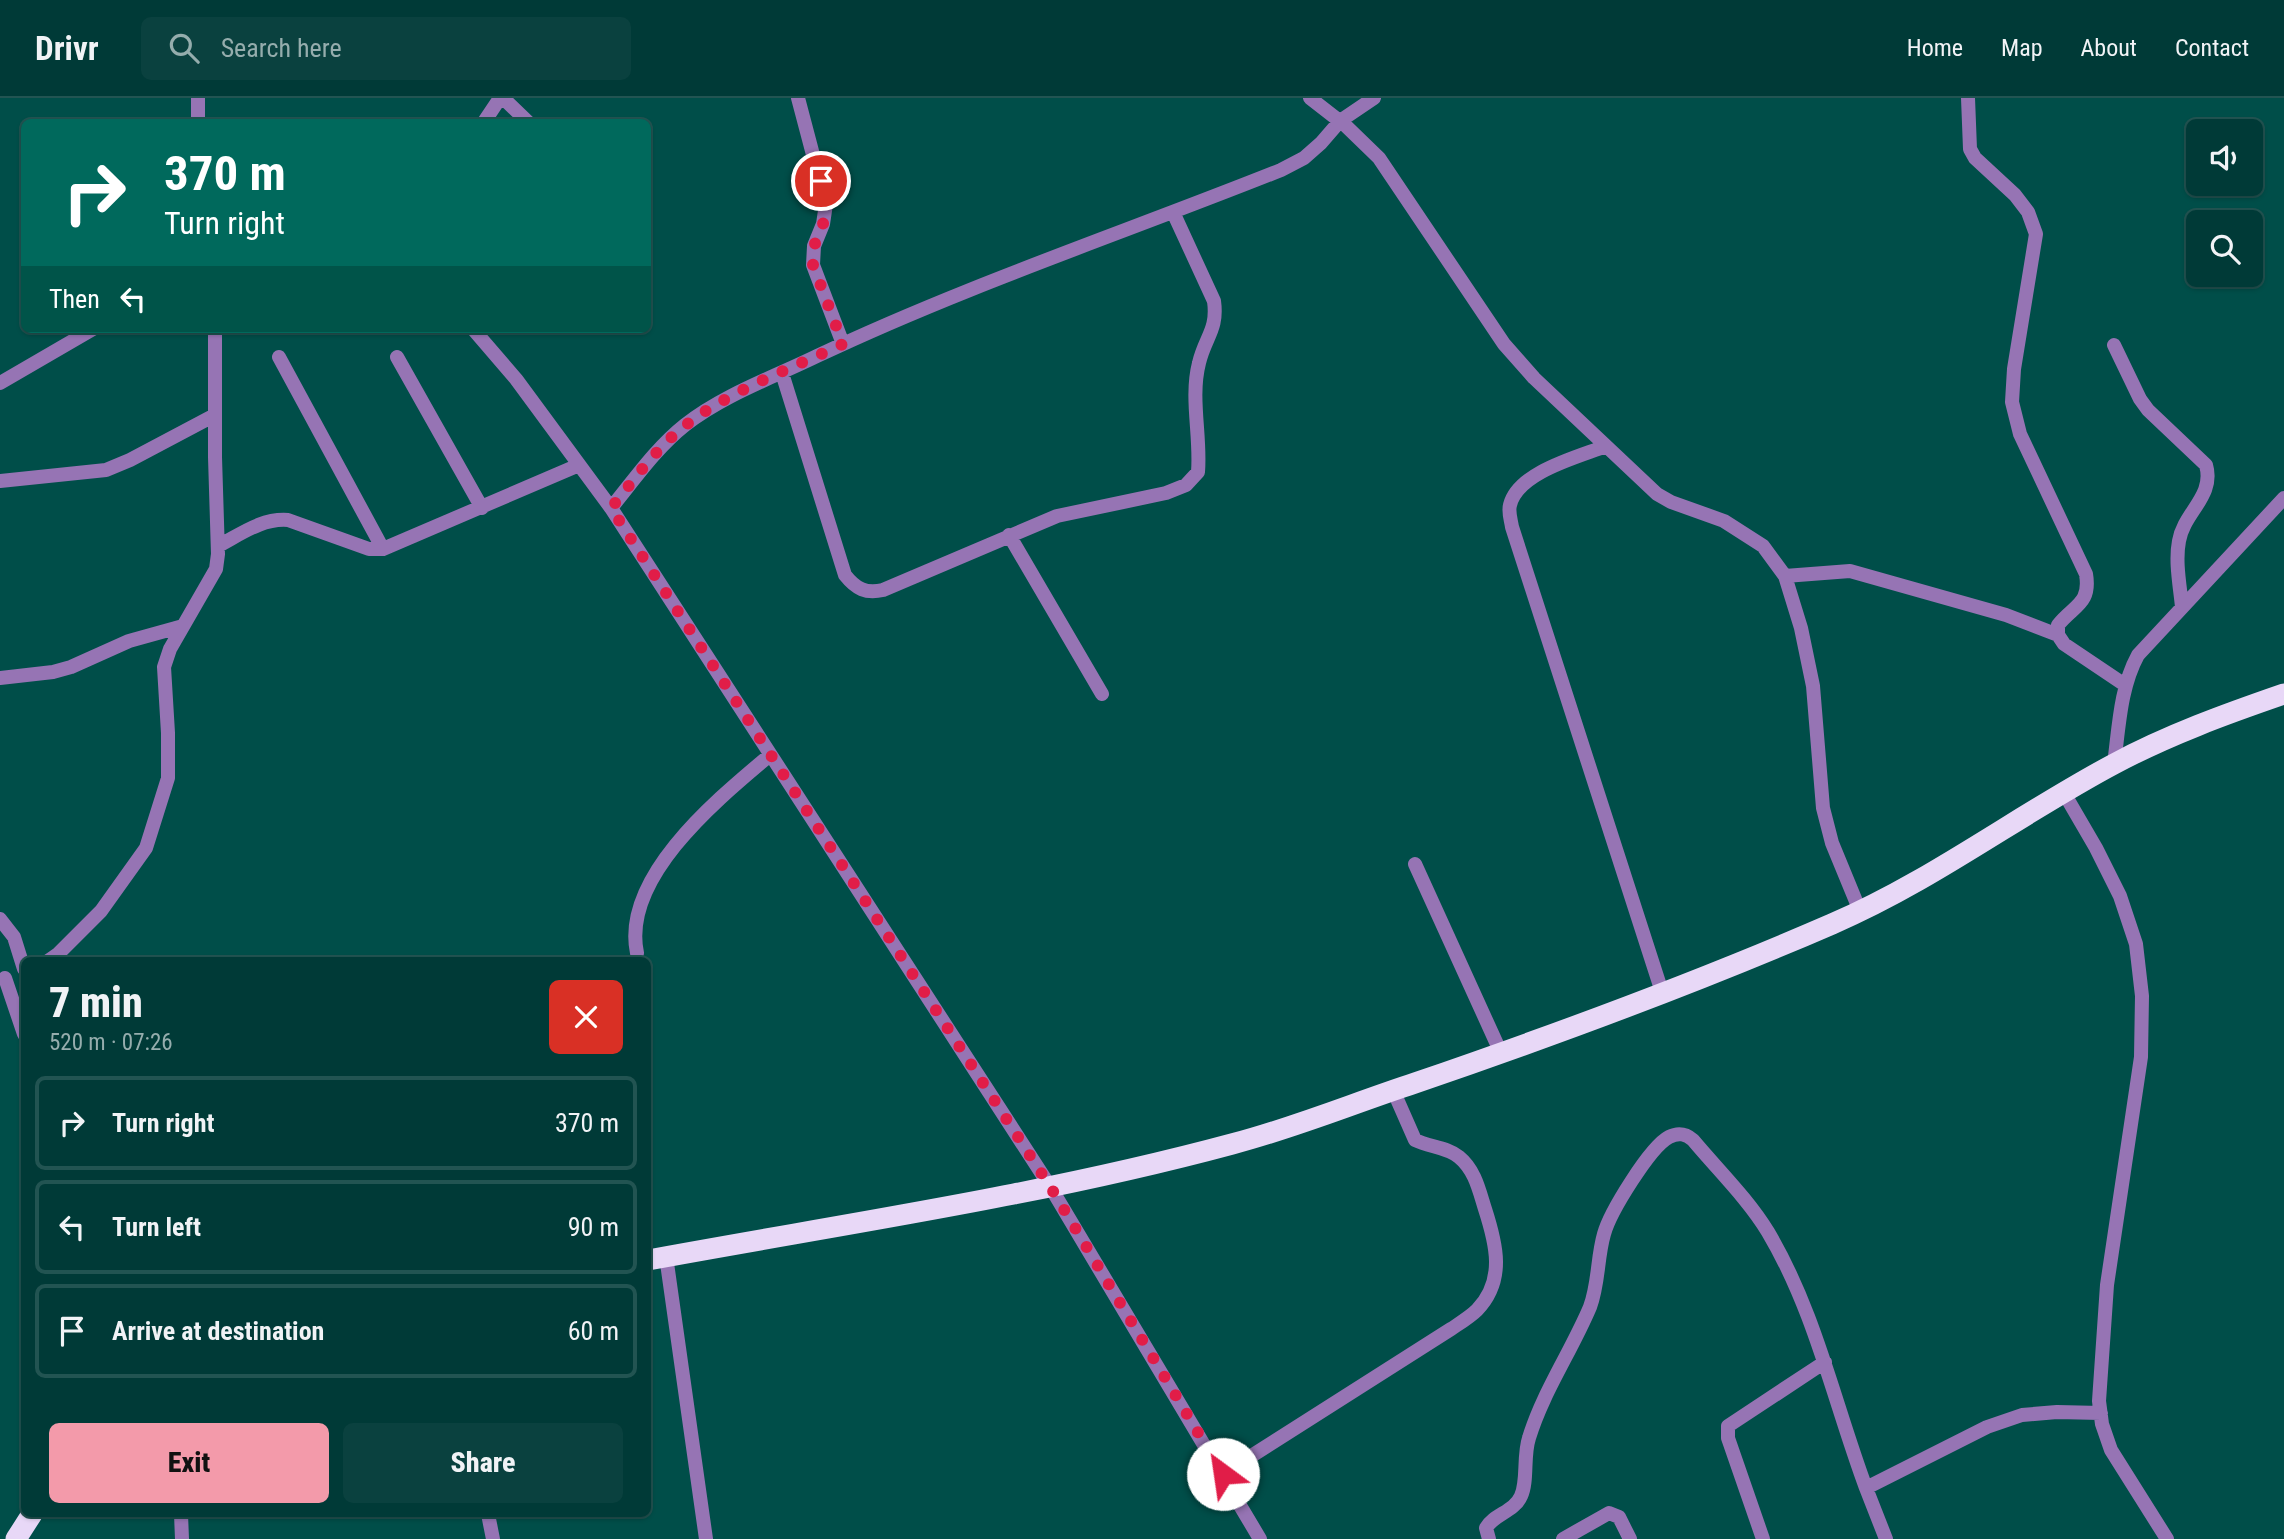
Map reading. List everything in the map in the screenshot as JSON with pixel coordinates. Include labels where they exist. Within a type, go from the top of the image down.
[{"type":"highway","points":[[657,1258],[1051,1188],[1236,1143],[1501,1053],[1835,923],[1913,886],[2114,764],[2176,735],[2284,694]]},
{"type":"highway","points":[[16,1539],[30,1517]]},
{"type":"street","points":[[198,98],[198,119]]},
{"type":"street","points":[[486,119],[501,98],[525,119]]},
{"type":"street","points":[[798,98],[826,204],[823,224],[814,246],[813,265],[843,344]]},
{"type":"street","points":[[1310,98],[1340,121],[1379,158],[1504,344],[1534,378],[1657,494],[1671,502],[1724,521],[1763,546],[1785,576],[1801,628],[1813,686],[1823,808],[1832,843],[1860,911]]},
{"type":"street","points":[[611,508],[658,452],[685,425],[724,401],[843,344],[1062,254],[1280,170],[1304,158],[1340,121],[1374,98]]},
{"type":"street","points":[[1968,98],[1970,149],[1975,158],[2015,195],[2028,212],[2036,233],[2014,369],[2012,401],[2020,435],[2086,574],[2088,589],[2085,598],[2058,625],[2058,635],[2064,644],[2125,685]]},
{"type":"street","points":[[782,373],[845,575],[852,584],[862,590],[883,590],[1057,516],[1166,493],[1186,485],[1198,472],[1195,383],[1199,361],[1216,316],[1214,301],[1173,212]]},
{"type":"street","points":[[0,383],[86,333]]},
{"type":"street","points":[[54,957],[101,911],[146,848],[167,778],[168,733],[164,667],[170,649],[216,569],[218,545],[215,333]]},
{"type":"street","points":[[476,333],[516,379],[611,508],[1051,1188],[1223,1474],[1259,1539]]},
{"type":"street","points":[[2114,345],[2148,410],[2206,465],[2209,477],[2207,490],[2185,524],[2179,540],[2182,607]]},
{"type":"street","points":[[279,357],[383,549]]},
{"type":"street","points":[[397,357],[482,508]]},
{"type":"street","points":[[0,481],[106,470],[215,415]]},
{"type":"street","points":[[1606,446],[1551,467],[1528,481],[1515,493],[1509,508],[1512,527],[1662,992]]},
{"type":"street","points":[[218,545],[263,522],[275,519],[288,520],[369,549],[383,549],[579,465]]},
{"type":"street","points":[[2114,764],[2125,685],[2138,655],[2284,498]]},
{"type":"street","points":[[1009,535],[1102,694]]},
{"type":"street","points":[[1785,576],[1850,571],[2006,615],[2058,635]]},
{"type":"street","points":[[0,678],[53,672],[71,667],[129,641],[183,626]]},
{"type":"street","points":[[637,953],[633,936],[637,917],[645,893],[661,867],[689,830],[722,796],[770,755]]},
{"type":"street","points":[[2064,793],[2120,896],[2136,944],[2142,996],[2141,1057],[2107,1285],[2099,1373],[2101,1413],[2111,1450],[2167,1539]]},
{"type":"street","points":[[1415,864],[1501,1053]]},
{"type":"street","points":[[0,919],[14,937],[21,962]]},
{"type":"street","points":[[21,973],[3,978],[21,1026]]},
{"type":"street","points":[[1223,1474],[1451,1329],[1478,1309],[1491,1290],[1497,1267],[1496,1243],[1476,1180],[1470,1168],[1453,1152],[1415,1139],[1393,1090]]},
{"type":"street","points":[[1489,1539],[1486,1528],[1491,1520],[1510,1508],[1522,1494],[1527,1442],[1535,1419],[1590,1306],[1597,1284],[1604,1234],[1614,1209],[1631,1182],[1667,1138],[1678,1134],[1693,1140],[1766,1230],[1790,1271],[1815,1332],[1847,1437],[1885,1539]]},
{"type":"street","points":[[657,1258],[706,1539]]},
{"type":"street","points":[[1763,1539],[1728,1438],[1728,1426],[1825,1362]]},
{"type":"street","points":[[1866,1488],[1987,1427],[2022,1415],[2057,1412],[2101,1413]]},
{"type":"street","points":[[1563,1539],[1609,1513],[1619,1517],[1630,1539]]},
{"type":"street","points":[[181,1517],[182,1539]]},
{"type":"street","points":[[489,1517],[493,1539]]},
{"type":"route","points":[[821,181],[826,204],[823,224],[814,246],[813,265],[843,344],[724,401],[685,425],[658,452],[611,508],[1051,1188],[1223,1474]]}]
